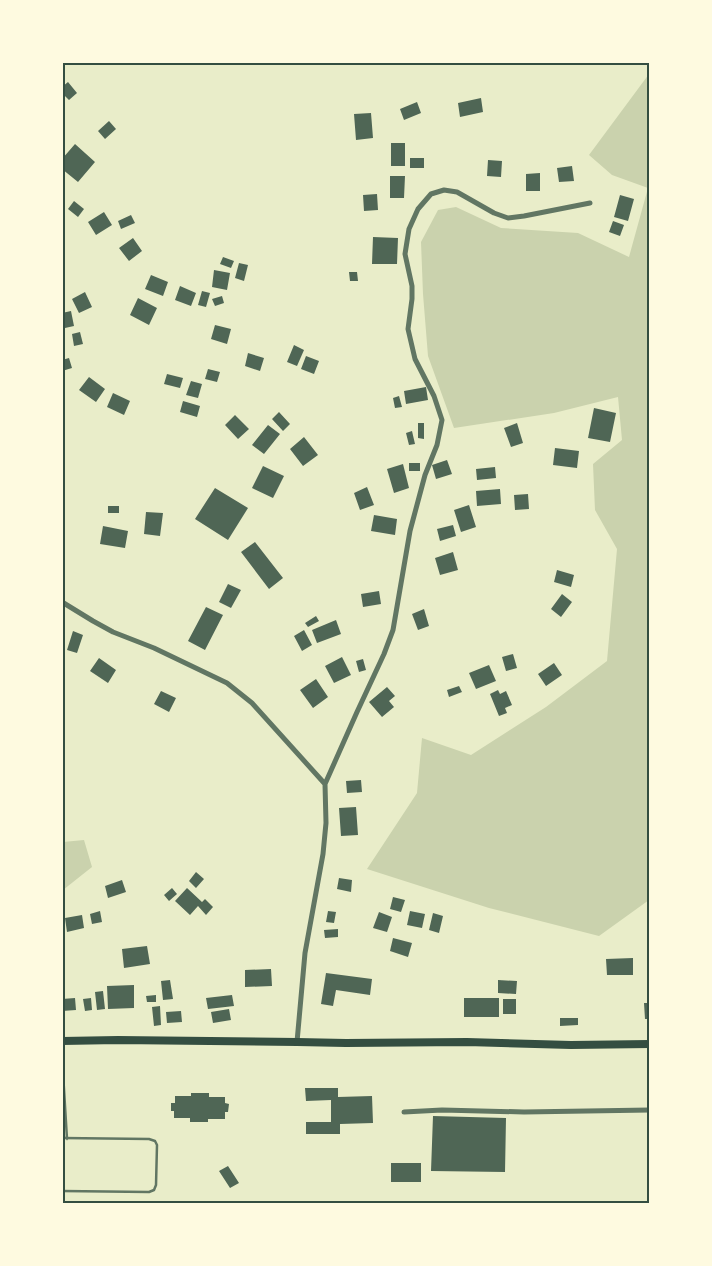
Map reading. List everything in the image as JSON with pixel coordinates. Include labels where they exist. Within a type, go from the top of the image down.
[{"type":"main road","points":[[62,1042],[118,1040],[355,1043],[459,1042],[571,1045],[650,1044]]},
{"type":"street","points":[[297,1042],[305,953],[323,854],[326,823],[325,784],[393,630],[410,531],[425,475],[437,445],[442,420],[434,396],[415,359],[408,329],[412,286],[405,254],[409,229],[418,209],[432,194],[444,190],[457,192],[494,213],[508,218],[590,203]]},
{"type":"street","points":[[62,602],[113,632],[154,648],[227,682],[252,703],[325,784]]},
{"type":"street","points":[[404,1112],[442,1110],[524,1112],[650,1110]]},
{"type":"lane","points":[[62,1056],[67,1138]]},
{"type":"lane","points":[[62,1138],[150,1139],[155,1141],[157,1145],[156,1185],[154,1190],[149,1192],[62,1191]]},
{"type":"green space","points":[[649,74],[649,900],[599,936],[489,908],[367,869],[417,793],[422,738],[471,755],[546,707],[607,661],[617,549],[595,510],[593,464],[622,440],[618,397],[554,413],[454,428],[428,356],[421,242],[438,210],[456,207],[501,228],[578,233],[629,257],[648,188],[612,175],[589,155]]},
{"type":"green space","points":[[84,840],[92,867],[63,890],[63,842]]},
{"type":"building","points":[[68,82],[77,93],[69,100],[62,93],[62,87]]},
{"type":"building","points":[[481,98],[483,112],[460,117],[458,103]]},
{"type":"building","points":[[417,102],[421,113],[404,120],[400,109]]},
{"type":"building","points":[[371,113],[373,138],[356,140],[354,114]]},
{"type":"building","points":[[109,121],[116,129],[105,139],[98,131]]},
{"type":"building","points":[[391,143],[405,143],[405,166],[391,166]]},
{"type":"building","points":[[75,144],[95,162],[78,182],[62,169],[62,159]]},
{"type":"building","points":[[410,158],[424,158],[424,168],[410,168]]},
{"type":"building","points":[[488,160],[502,161],[501,177],[487,176]]},
{"type":"building","points":[[572,166],[574,181],[559,182],[557,168]]},
{"type":"building","points":[[540,173],[540,191],[526,191],[526,174]]},
{"type":"building","points":[[390,176],[405,176],[404,198],[390,198]]},
{"type":"building","points":[[377,194],[378,210],[364,211],[363,195]]},
{"type":"building","points":[[620,195],[634,199],[628,221],[614,217]]},
{"type":"building","points":[[74,201],[84,209],[78,217],[68,209]]},
{"type":"building","points":[[104,212],[112,225],[96,235],[88,222]]},
{"type":"building","points":[[131,215],[135,223],[121,229],[118,221]]},
{"type":"building","points":[[613,221],[624,225],[620,236],[609,232]]},
{"type":"building","points":[[373,237],[398,238],[397,264],[372,264]]},
{"type":"building","points":[[133,238],[142,251],[129,261],[119,248]]},
{"type":"building","points":[[223,257],[234,261],[231,268],[220,264]]},
{"type":"building","points":[[239,263],[248,265],[244,281],[235,278]]},
{"type":"building","points":[[214,270],[230,273],[227,290],[212,287]]},
{"type":"building","points":[[349,272],[357,272],[358,281],[350,281]]},
{"type":"building","points":[[151,275],[168,282],[163,296],[145,289]]},
{"type":"building","points":[[180,286],[196,293],[191,306],[175,300]]},
{"type":"building","points":[[202,291],[210,293],[206,307],[198,305]]},
{"type":"building","points":[[85,292],[92,307],[79,313],[72,299]]},
{"type":"building","points":[[222,296],[224,303],[215,306],[212,299]]},
{"type":"building","points":[[138,298],[157,308],[149,325],[130,315]]},
{"type":"building","points":[[71,311],[74,326],[65,328],[62,313]]},
{"type":"building","points":[[215,325],[231,329],[227,344],[211,339]]},
{"type":"building","points":[[80,332],[83,344],[74,346],[72,334]]},
{"type":"building","points":[[294,345],[304,350],[297,366],[287,362]]},
{"type":"building","points":[[248,353],[264,358],[260,371],[245,366]]},
{"type":"building","points":[[306,356],[319,361],[314,374],[301,369]]},
{"type":"building","points":[[69,358],[72,368],[62,371],[62,360]]},
{"type":"building","points":[[208,369],[220,372],[217,382],[205,379]]},
{"type":"building","points":[[167,374],[183,378],[180,388],[164,384]]},
{"type":"building","points":[[89,377],[105,389],[96,402],[79,390]]},
{"type":"building","points":[[191,381],[202,384],[198,398],[186,395]]},
{"type":"building","points":[[426,387],[428,400],[406,404],[404,391]]},
{"type":"building","points":[[113,393],[130,401],[124,415],[107,407]]},
{"type":"building","points":[[399,396],[402,407],[395,408],[393,398]]},
{"type":"building","points":[[183,401],[200,406],[197,417],[180,412]]},
{"type":"building","points":[[594,408],[616,413],[610,442],[588,438]]},
{"type":"building","points":[[279,412],[290,424],[283,431],[272,419]]},
{"type":"building","points":[[235,415],[249,429],[238,439],[225,425]]},
{"type":"building","points":[[418,423],[424,423],[424,439],[418,438]]},
{"type":"building","points":[[517,423],[523,443],[511,447],[504,428]]},
{"type":"building","points":[[268,425],[280,434],[264,454],[252,445]]},
{"type":"building","points":[[412,431],[415,444],[409,445],[406,433]]},
{"type":"building","points":[[304,437],[318,455],[303,466],[290,449]]},
{"type":"building","points":[[555,448],[579,451],[577,468],[553,465]]},
{"type":"building","points":[[447,460],[452,474],[436,479],[432,465]]},
{"type":"building","points":[[409,463],[420,463],[420,471],[409,471]]},
{"type":"building","points":[[403,464],[409,488],[394,493],[387,469]]},
{"type":"building","points":[[263,466],[284,476],[273,498],[252,488]]},
{"type":"building","points":[[495,467],[496,478],[477,480],[476,469]]},
{"type":"building","points":[[367,487],[374,505],[360,510],[354,493]]},
{"type":"building","points":[[215,488],[248,508],[228,540],[195,519]]},
{"type":"building","points":[[500,489],[501,504],[477,506],[476,491]]},
{"type":"building","points":[[528,494],[529,509],[515,510],[514,495]]},
{"type":"building","points":[[469,505],[476,527],[461,532],[454,510]]},
{"type":"building","points":[[108,506],[119,506],[119,513],[108,513]]},
{"type":"building","points":[[146,512],[163,513],[160,536],[144,534]]},
{"type":"building","points":[[374,515],[397,519],[395,535],[371,531]]},
{"type":"building","points":[[453,525],[456,536],[440,541],[437,529]]},
{"type":"building","points":[[103,526],[128,531],[125,548],[100,544]]},
{"type":"building","points":[[255,542],[283,578],[269,589],[241,552]]},
{"type":"building","points":[[453,552],[458,570],[440,575],[435,558]]},
{"type":"building","points":[[557,570],[574,575],[571,587],[554,582]]},
{"type":"building","points":[[228,584],[241,590],[231,608],[219,602]]},
{"type":"building","points":[[379,591],[381,604],[363,607],[361,594]]},
{"type":"building","points":[[562,594],[572,602],[561,617],[551,609]]},
{"type":"building","points":[[206,607],[223,615],[205,650],[188,641]]},
{"type":"building","points":[[424,609],[429,626],[418,630],[412,614]]},
{"type":"building","points":[[316,616],[319,621],[308,627],[305,623]]},
{"type":"building","points":[[336,620],[341,634],[317,643],[312,630]]},
{"type":"building","points":[[304,630],[312,645],[302,651],[294,636]]},
{"type":"building","points":[[73,631],[83,635],[77,653],[67,650]]},
{"type":"building","points":[[513,654],[517,668],[506,671],[502,657]]},
{"type":"building","points":[[342,657],[351,675],[334,683],[325,666]]},
{"type":"building","points":[[99,658],[116,670],[108,683],[90,671]]},
{"type":"building","points":[[363,659],[366,670],[359,672],[356,661]]},
{"type":"building","points":[[554,663],[562,675],[546,686],[538,674]]},
{"type":"building","points":[[489,665],[496,681],[476,689],[469,673]]},
{"type":"building","points":[[316,679],[328,697],[313,708],[300,690]]},
{"type":"building","points":[[459,686],[462,692],[449,697],[447,690]]},
{"type":"building","points":[[387,687],[395,696],[389,701],[394,707],[382,717],[369,702]]},
{"type":"building","points":[[498,690],[500,694],[506,691],[512,705],[505,708],[507,713],[499,716],[490,694]]},
{"type":"building","points":[[161,691],[176,698],[169,712],[154,704]]},
{"type":"building","points":[[361,780],[362,792],[347,793],[346,781]]},
{"type":"building","points":[[356,807],[358,835],[341,836],[339,808]]},
{"type":"building","points":[[196,872],[204,879],[196,888],[189,881]]},
{"type":"building","points":[[339,878],[352,880],[351,892],[337,889]]},
{"type":"building","points":[[122,880],[126,892],[108,898],[105,886]]},
{"type":"building","points":[[172,888],[177,894],[169,901],[164,895]]},
{"type":"building","points":[[187,888],[202,902],[205,899],[213,907],[206,915],[198,906],[190,915],[175,901]]},
{"type":"building","points":[[393,897],[405,900],[401,912],[390,909]]},
{"type":"building","points":[[100,911],[102,922],[92,924],[90,914]]},
{"type":"building","points":[[328,911],[336,912],[334,923],[326,922]]},
{"type":"building","points":[[410,911],[425,914],[422,928],[407,925]]},
{"type":"building","points":[[379,912],[392,917],[387,932],[373,928]]},
{"type":"building","points":[[433,913],[443,916],[439,933],[429,930]]},
{"type":"building","points":[[82,915],[84,928],[67,932],[65,918]]},
{"type":"building","points":[[338,929],[338,937],[325,938],[324,930]]},
{"type":"building","points":[[393,938],[412,943],[408,957],[390,951]]},
{"type":"building","points":[[147,946],[150,964],[124,968],[122,949]]},
{"type":"building","points":[[633,958],[633,975],[607,975],[606,959]]},
{"type":"building","points":[[271,969],[272,986],[245,987],[245,970]]},
{"type":"building","points":[[326,973],[372,979],[370,995],[336,990],[333,1006],[321,1004]]},
{"type":"building","points":[[170,980],[173,999],[163,1000],[161,981]]},
{"type":"building","points":[[498,980],[517,981],[516,994],[498,993]]},
{"type":"building","points":[[134,985],[134,1008],[108,1009],[107,986]]},
{"type":"building","points":[[103,991],[105,1009],[97,1010],[95,992]]},
{"type":"building","points":[[156,995],[156,1002],[147,1002],[146,996]]},
{"type":"building","points":[[232,995],[234,1006],[208,1009],[206,998]]},
{"type":"building","points":[[75,998],[76,1010],[62,1011],[62,999]]},
{"type":"building","points":[[91,998],[92,1010],[85,1011],[83,999]]},
{"type":"building","points":[[464,998],[499,998],[499,1017],[464,1017]]},
{"type":"building","points":[[503,999],[516,999],[516,1014],[503,1014]]},
{"type":"building","points":[[644,1003],[650,1003],[650,1019],[645,1019]]},
{"type":"building","points":[[160,1006],[161,1025],[154,1026],[152,1007]]},
{"type":"building","points":[[229,1009],[231,1020],[213,1023],[211,1012]]},
{"type":"building","points":[[181,1011],[182,1022],[167,1023],[166,1012]]},
{"type":"building","points":[[560,1018],[578,1018],[578,1025],[560,1026]]},
{"type":"building","points":[[305,1088],[338,1088],[338,1097],[372,1096],[373,1123],[340,1124],[340,1134],[306,1134],[306,1122],[331,1122],[331,1100],[306,1101]]},
{"type":"building","points":[[191,1093],[209,1093],[209,1097],[225,1097],[225,1103],[229,1104],[228,1112],[225,1112],[225,1119],[208,1119],[208,1122],[190,1122],[190,1118],[174,1118],[174,1111],[171,1111],[171,1103],[175,1103],[175,1096],[191,1096]]},
{"type":"building","points":[[433,1116],[506,1118],[505,1172],[431,1171]]},
{"type":"building","points":[[391,1163],[421,1163],[421,1182],[391,1182]]},
{"type":"building","points":[[228,1166],[239,1183],[230,1188],[219,1171]]}]
